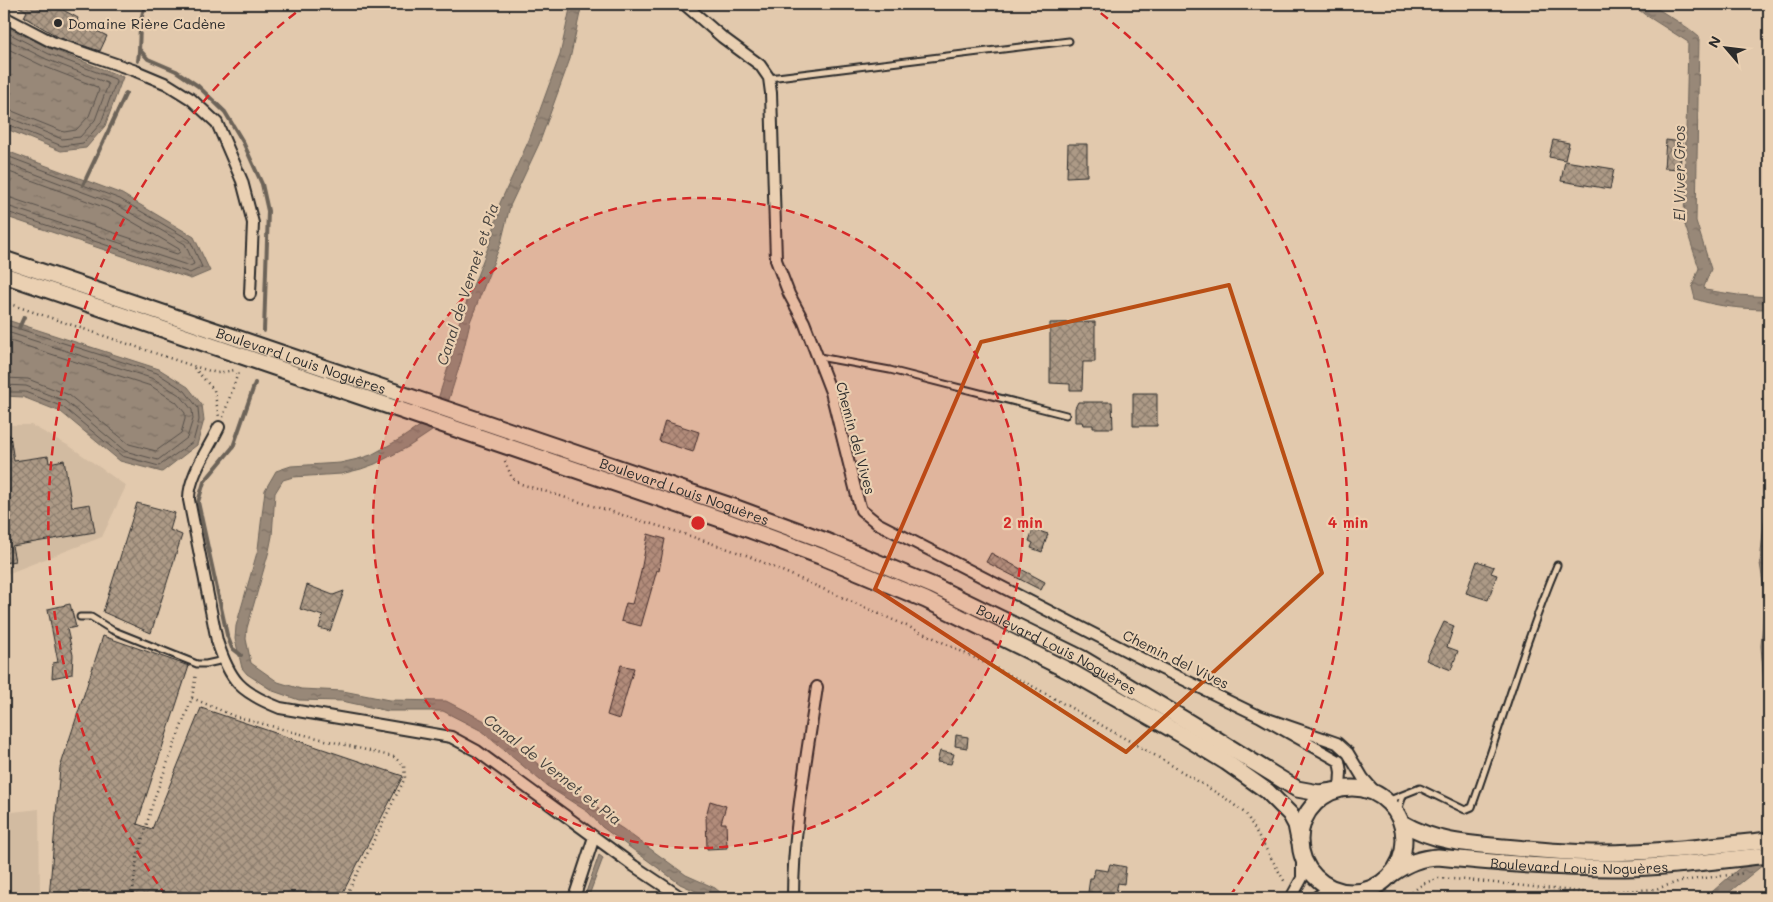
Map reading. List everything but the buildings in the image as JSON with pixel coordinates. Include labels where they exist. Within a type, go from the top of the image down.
[{"type":"main road","name":"Boulevard Louis Noguères","points":[[4,259],[731,506],[826,541],[934,586],[1081,658],[1297,789],[1319,793],[1336,790]]},
{"type":"main road","name":"Boulevard Louis Noguères","points":[[4,275],[726,521],[820,556],[926,600],[1073,673],[1226,762],[1267,791],[1284,807],[1296,825],[1299,840]]},
{"type":"main road","points":[[1352,787],[1364,789],[1381,797],[1400,818],[1404,840],[1401,858],[1393,873],[1382,884],[1368,890],[1352,893],[1337,891],[1322,884],[1310,872],[1302,858],[1299,840],[1302,824],[1309,810],[1319,799],[1336,790],[1352,787]]},
{"type":"main road","name":"Boulevard Louis Noguères","points":[[1400,818],[1428,836],[1460,843],[1520,849],[1599,853],[1685,849],[1769,840]]},
{"type":"main road","name":"Boulevard Louis Noguères","points":[[1393,873],[1409,863],[1425,858],[1438,857],[1538,866],[1626,868],[1680,865],[1769,855]]},
{"type":"street","points":[[684,4],[722,37],[760,65],[769,78]]},
{"type":"street","points":[[4,17],[52,42],[136,70],[167,84],[191,99],[217,123],[242,181],[253,223],[250,294]]},
{"type":"street","name":"Chemin del Vives","points":[[769,78],[772,103],[776,260],[789,294],[804,322],[819,357],[831,392],[861,510],[877,523],[1162,669],[1259,716],[1339,761],[1342,772],[1336,790]]},
{"type":"street","points":[[220,426],[189,491],[217,641],[224,660],[237,683],[256,698],[280,708],[451,737],[477,751],[594,837],[682,898]]},
{"type":"street","points":[[793,898],[793,875],[802,794],[817,687]]},
{"type":"street","name":"Chemin del Vives","points":[[1259,716],[1337,743],[1348,753],[1363,778],[1381,797]]},
{"type":"street","points":[[574,898],[594,837]]},
{"type":"street","points":[[1293,897],[1302,878],[1302,858]]},
{"type":"street","points":[[1315,898],[1323,893],[1337,891]]},
{"type":"lane","points":[[769,78],[1069,41]]},
{"type":"lane","points":[[819,357],[890,370],[1066,415]]},
{"type":"lane","points":[[1381,797],[1404,796],[1420,788],[1464,810],[1472,807],[1538,611],[1557,565]]},
{"type":"lane","points":[[80,617],[91,617],[112,630],[197,664],[224,660]]},
{"type":"lane","points":[[1400,818],[1404,796]]},
{"type":"path","points":[[4,302],[217,373],[239,369],[244,371]]},
{"type":"path","points":[[193,366],[214,390],[220,426]]},
{"type":"path","points":[[220,426],[239,369]]},
{"type":"path","points":[[499,457],[506,462],[512,478],[521,484],[746,555],[934,638],[1034,686],[1163,760],[1225,798],[1246,814],[1293,897]]},
{"type":"path","points":[[132,898],[137,858],[154,799],[192,698],[197,664]]},
{"type":"path","points":[[192,698],[234,716],[394,757],[404,766],[404,778],[345,898]]},
{"type":"path","points":[[1404,898],[1424,884],[1438,878],[1592,893],[1656,890],[1680,881],[1750,873]]},
{"type":"highlighted area","points":[[1229,285],[1322,573],[1126,752],[875,589],[981,342]]},
{"type":"shaded area","points":[[4,425],[31,425],[71,447],[126,486],[102,537],[4,575]]},
{"type":"shaded area","points":[[39,809],[40,898],[4,898],[4,813]]},
{"type":"water","points":[[571,4],[582,4],[570,59],[539,144],[510,206],[501,243],[470,322],[461,361],[441,425],[408,447],[361,469],[341,474],[293,477],[283,480],[275,493],[272,536],[247,628],[246,639],[251,663],[278,682],[301,689],[343,691],[389,700],[446,701],[485,721],[554,777],[594,804],[612,822],[686,875],[715,888],[727,898],[711,898],[680,884],[602,827],[588,812],[547,786],[480,730],[443,711],[388,711],[342,701],[299,700],[273,691],[247,674],[242,668],[235,639],[236,626],[258,549],[265,490],[276,471],[291,466],[340,463],[371,455],[402,438],[432,418],[451,358],[460,319],[491,240],[500,203],[529,140],[560,55]]},
{"type":"water","points":[[1632,4],[1650,4],[1699,37],[1696,221],[1711,269],[1704,287],[1705,290],[1769,297],[1769,309],[1732,307],[1695,299],[1692,287],[1699,268],[1684,222],[1688,42],[1644,14]]},
{"type":"water","points":[[4,26],[51,49],[123,77],[105,126],[86,148],[61,151],[4,128]]},
{"type":"water","points":[[4,150],[122,194],[194,237],[210,271],[191,279],[4,216]]},
{"type":"water","points":[[4,319],[159,369],[188,387],[202,405],[204,420],[197,445],[162,472],[120,461],[61,412],[23,397],[4,396]]},
{"type":"water","points":[[1769,472],[1769,749],[1761,646],[1765,596],[1760,563]]},
{"type":"water","points":[[1769,809],[1769,860],[1722,898],[1705,898],[1762,851]]},
{"type":"water","points":[[599,855],[603,858],[588,898],[584,898]]},
{"type":"waterway","points":[[138,61],[140,25],[146,4]]},
{"type":"waterway","points":[[140,50],[148,59],[176,71],[198,86],[225,112],[243,142],[262,184],[268,211],[264,331]]},
{"type":"waterway","points":[[83,185],[126,93]]},
{"type":"waterway","points":[[19,328],[24,317]]},
{"type":"waterway","points":[[241,655],[232,648],[227,635],[198,502],[204,482],[233,447],[255,383]]},
{"type":"place","name":"Domaine Rière Cadène","points":[[58,23]]},
{"type":"water label","name":"El Viver Gros","points":[[1679,173]]},
{"type":"water label","name":"Canal de Vernet et Pia","points":[[467,284]]},
{"type":"water label","name":"Canal de Vernet et Pia","points":[[553,769]]}]
